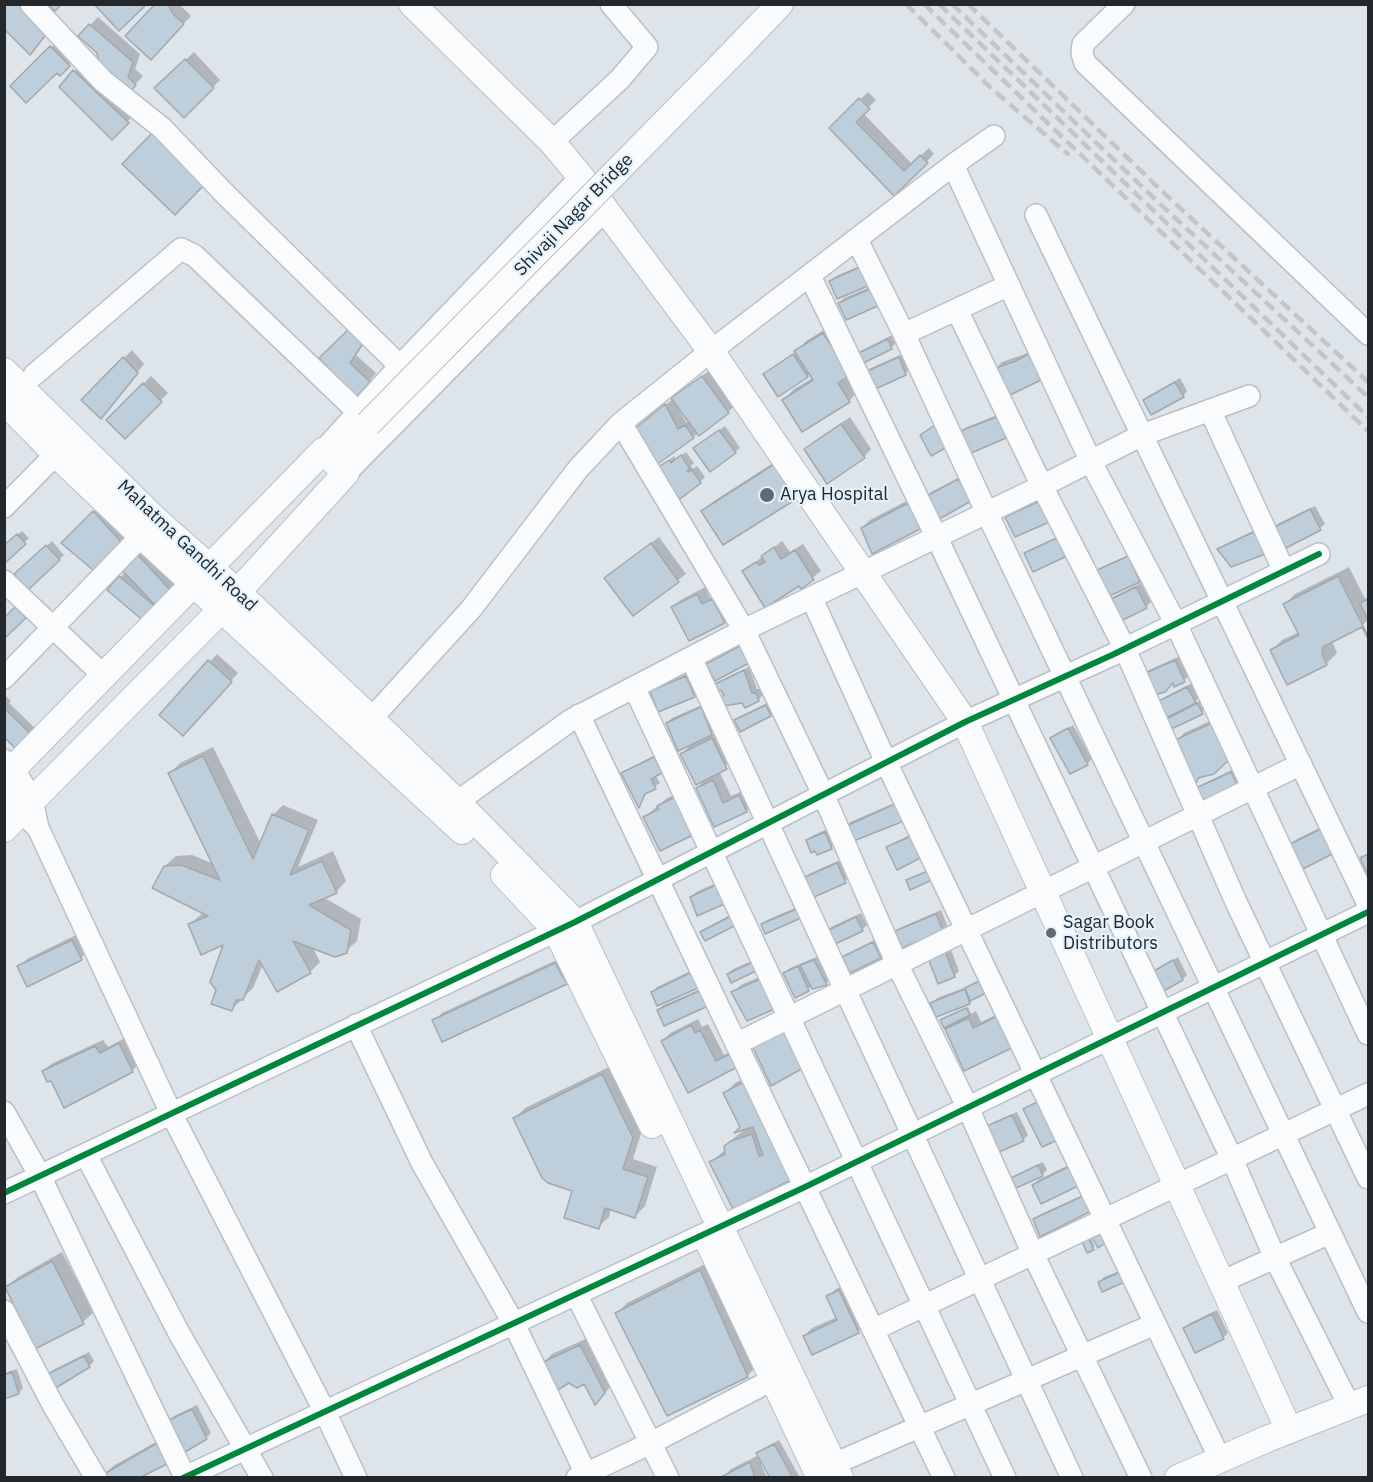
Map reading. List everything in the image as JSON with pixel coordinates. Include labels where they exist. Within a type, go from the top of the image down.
[{"type":"main road","points":[[412,4],[552,142],[581,177],[711,351],[965,722],[1289,1431]]},
{"type":"main road","name":"Shivaji Nagar Bridge","points":[[334,462],[363,418],[780,4]]},
{"type":"main road","name":"Mahatma Gandhi Road","points":[[14,393],[64,446],[149,528],[230,601],[371,719],[450,808]]},
{"type":"main road","points":[[7,773],[203,576],[334,462]]},
{"type":"main road","points":[[24,817],[230,601],[334,462]]},
{"type":"main road","points":[[230,601],[450,808],[565,926],[831,1473]]},
{"type":"main road","points":[[712,1231],[772,1380],[831,1473]]},
{"type":"main road","points":[[1178,1478],[1359,1403]]},
{"type":"street","points":[[31,4],[103,81],[162,128],[225,195],[400,366]]},
{"type":"street","points":[[552,142],[620,79],[647,47],[611,4]]},
{"type":"street","points":[[1124,4],[1083,44],[1082,53],[1085,63],[1368,334]]},
{"type":"street","points":[[371,719],[471,609],[578,469],[621,423],[711,351],[994,136]]},
{"type":"street","points":[[953,165],[1091,462],[1176,624],[1368,1034]]},
{"type":"street","points":[[14,393],[181,249],[195,256],[363,418],[400,366],[581,177]]},
{"type":"street","points":[[334,462],[605,210]]},
{"type":"street","points":[[1036,215],[1368,904]]},
{"type":"street","points":[[857,240],[904,334],[1368,1312]]},
{"type":"street","points":[[810,276],[1232,1159],[1275,1258],[1359,1403]]},
{"type":"street","points":[[904,334],[1009,285]]},
{"type":"street","points":[[957,310],[1042,486],[1125,649],[1265,963],[1368,1178]]},
{"type":"street","points":[[450,808],[579,715],[691,657],[1142,435],[1249,396]]},
{"type":"street","points":[[1209,410],[1284,571]]},
{"type":"street","points":[[621,423],[744,630],[823,794],[897,964],[968,1108],[1033,1254],[1142,1478]]},
{"type":"street","points":[[4,507],[64,446]]},
{"type":"street","points":[[4,678],[149,528]]},
{"type":"street","points":[[4,1193],[565,926],[965,722],[1125,649],[1319,555]]},
{"type":"street","points":[[4,581],[104,676]]},
{"type":"street","points":[[812,599],[886,762],[1220,1459]]},
{"type":"street","points":[[691,657],[1072,1478]]},
{"type":"street","points":[[634,687],[1005,1478]]},
{"type":"street","points":[[579,715],[944,1478]]},
{"type":"street","points":[[736,1044],[1301,764]]},
{"type":"street","points":[[7,773],[24,817],[171,1113],[325,1412],[356,1478]]},
{"type":"street","points":[[4,1112],[40,1176],[184,1477],[577,1296],[1368,912]]},
{"type":"street","points":[[356,1025],[422,1162],[514,1324],[584,1476],[772,1380]]},
{"type":"street","points":[[873,1330],[1368,1094]]},
{"type":"street","points":[[86,1155],[179,1333],[262,1478]]},
{"type":"street","points":[[1221,1282],[1330,1233]]},
{"type":"street","points":[[577,1296],[668,1478]]},
{"type":"street","points":[[4,1311],[53,1405],[96,1478]]},
{"type":"street","points":[[831,1473],[920,1427],[1155,1324]]},
{"type":"building","points":[[4,4],[20,4],[48,32],[30,55],[4,29]]},
{"type":"building","points":[[48,4],[62,4],[55,11]]},
{"type":"building","points":[[94,4],[147,4],[119,31]]},
{"type":"building","points":[[155,4],[168,4],[173,14],[184,24],[151,60],[125,36]]},
{"type":"building","points":[[89,24],[133,62],[128,77],[136,85],[130,92],[99,64],[97,53],[78,36]]},
{"type":"building","points":[[50,46],[70,66],[60,76],[57,73],[26,103],[10,86]]},
{"type":"building","points":[[185,59],[214,88],[184,118],[154,88]]},
{"type":"building","points":[[73,70],[129,123],[112,140],[59,87]]},
{"type":"building","points":[[859,98],[870,109],[856,122],[904,171],[920,155],[928,163],[894,196],[829,128]]},
{"type":"building","points":[[154,131],[207,182],[175,215],[122,164]]},
{"type":"building","points":[[862,266],[870,285],[837,299],[829,281]]},
{"type":"building","points":[[872,288],[880,305],[846,320],[838,303]]},
{"type":"building","points":[[350,328],[364,342],[350,363],[370,382],[356,397],[319,358]]},
{"type":"building","points":[[823,333],[850,375],[838,383],[850,402],[802,432],[782,400],[813,380],[794,351]]},
{"type":"building","points":[[888,339],[892,349],[857,366],[852,356]]},
{"type":"building","points":[[1030,353],[1045,378],[1006,397],[993,369]]},
{"type":"building","points":[[793,354],[808,377],[778,397],[763,374]]},
{"type":"building","points":[[123,357],[138,373],[101,419],[81,400]]},
{"type":"building","points":[[899,357],[906,375],[871,391],[863,373]]},
{"type":"building","points":[[702,376],[729,413],[699,436],[671,398]]},
{"type":"building","points":[[1175,382],[1184,397],[1151,415],[1143,400]]},
{"type":"building","points":[[143,383],[162,402],[125,439],[106,420]]},
{"type":"building","points":[[665,404],[678,429],[685,425],[694,438],[656,465],[632,431]]},
{"type":"building","points":[[997,417],[1006,438],[971,453],[960,431]]},
{"type":"building","points":[[938,423],[949,446],[931,456],[920,435]]},
{"type":"building","points":[[841,424],[865,458],[827,484],[804,449]]},
{"type":"building","points":[[719,430],[736,453],[710,472],[693,448]]},
{"type":"building","points":[[681,455],[690,469],[687,471],[692,470],[701,483],[680,499],[657,468],[669,460],[671,463]]},
{"type":"building","points":[[776,463],[798,498],[723,545],[701,511]]},
{"type":"building","points":[[958,479],[971,501],[936,521],[925,497]]},
{"type":"building","points":[[1044,499],[1054,520],[1015,537],[1005,517]]},
{"type":"building","points":[[908,503],[922,528],[872,554],[861,528]]},
{"type":"building","points":[[1310,509],[1321,530],[1282,550],[1273,528]]},
{"type":"building","points":[[93,511],[125,546],[99,575],[61,543]]},
{"type":"building","points":[[1256,531],[1268,553],[1231,567],[1217,549]]},
{"type":"building","points":[[17,534],[26,544],[5,563],[4,545]]},
{"type":"building","points":[[1057,538],[1065,557],[1033,572],[1024,553]]},
{"type":"building","points":[[651,543],[679,582],[633,616],[604,578]]},
{"type":"building","points":[[46,545],[60,560],[28,590],[14,574]]},
{"type":"building","points":[[774,547],[781,559],[795,550],[814,580],[801,589],[799,586],[765,608],[742,571],[756,562],[759,565],[765,562],[761,556]]},
{"type":"building","points":[[137,554],[172,592],[156,606],[121,569]]},
{"type":"building","points":[[1128,556],[1140,582],[1105,598],[1093,572]]},
{"type":"building","points":[[119,576],[158,609],[146,623],[107,590]]},
{"type":"building","points":[[1338,576],[1368,636],[1362,627],[1323,647],[1322,654],[1327,665],[1287,685],[1270,650],[1299,635],[1283,604]]},
{"type":"building","points":[[1136,587],[1147,608],[1115,624],[1105,602]]},
{"type":"building","points":[[697,594],[702,604],[712,599],[725,623],[689,641],[671,607]]},
{"type":"building","points":[[1368,599],[1368,621],[1360,603]]},
{"type":"building","points":[[15,607],[26,618],[4,639],[4,618]]},
{"type":"building","points":[[740,646],[749,663],[715,681],[706,664]]},
{"type":"building","points":[[208,660],[232,682],[183,736],[159,715]]},
{"type":"building","points":[[1175,660],[1185,682],[1174,687],[1173,683],[1165,692],[1150,696],[1141,675]]},
{"type":"building","points":[[744,670],[752,693],[756,693],[759,701],[745,708],[742,703],[723,706],[719,699],[724,695],[721,690],[716,691],[713,685]]},
{"type":"building","points":[[686,676],[695,697],[658,712],[650,691]]},
{"type":"building","points":[[1187,687],[1196,703],[1160,721],[1153,704]]},
{"type":"building","points":[[1197,703],[1203,714],[1167,731],[1163,721]]},
{"type":"building","points":[[4,704],[8,707],[5,709],[33,736],[18,751],[4,737]]},
{"type":"building","points":[[766,705],[771,716],[740,732],[734,720]]},
{"type":"building","points":[[701,707],[712,735],[678,751],[666,723]]},
{"type":"building","points":[[1214,722],[1231,758],[1214,774],[1198,778],[1196,784],[1175,740]]},
{"type":"building","points":[[1068,728],[1088,765],[1070,774],[1050,738]]},
{"type":"building","points":[[712,738],[727,769],[696,785],[680,754]]},
{"type":"building","points":[[203,756],[253,859],[272,814],[309,830],[290,875],[322,861],[337,893],[309,905],[351,930],[347,953],[335,957],[293,941],[311,973],[277,992],[259,960],[243,1000],[236,1000],[232,1011],[211,1004],[216,990],[210,982],[223,945],[201,955],[188,924],[208,916],[152,888],[164,866],[181,865],[220,880],[168,773]]},
{"type":"building","points":[[654,757],[662,773],[651,779],[656,789],[645,794],[639,808],[621,773]]},
{"type":"building","points":[[1231,772],[1237,784],[1202,802],[1196,788]]},
{"type":"building","points":[[713,780],[723,803],[739,795],[747,812],[714,827],[696,788]]},
{"type":"building","points":[[675,797],[693,835],[660,851],[643,817],[659,809],[657,806]]},
{"type":"building","points":[[897,803],[904,821],[851,842],[844,827]]},
{"type":"building","points":[[1327,826],[1338,851],[1303,869],[1290,844]]},
{"type":"building","points":[[825,832],[832,849],[817,855],[815,851],[811,853],[806,840]]},
{"type":"building","points":[[914,835],[924,856],[897,870],[886,847]]},
{"type":"building","points":[[1368,854],[1368,875],[1360,858]]},
{"type":"building","points":[[837,863],[846,883],[814,897],[805,877]]},
{"type":"building","points":[[930,870],[934,879],[910,890],[906,880]]},
{"type":"building","points":[[720,883],[729,902],[697,916],[690,897]]},
{"type":"building","points":[[797,909],[801,918],[765,934],[761,924]]},
{"type":"building","points":[[936,914],[943,931],[902,948],[895,931]]},
{"type":"building","points":[[731,916],[736,925],[705,941],[700,932]]},
{"type":"building","points":[[856,917],[863,931],[833,945],[825,932]]},
{"type":"building","points":[[72,940],[82,960],[27,987],[17,966]]},
{"type":"building","points":[[873,942],[881,958],[850,973],[842,957]]},
{"type":"building","points":[[945,951],[955,977],[938,984],[928,958]]},
{"type":"building","points":[[814,960],[827,985],[812,989],[800,965]]},
{"type":"building","points":[[1173,960],[1183,980],[1162,992],[1152,972]]},
{"type":"building","points":[[755,961],[758,970],[731,983],[727,974]]},
{"type":"building","points":[[555,963],[567,984],[442,1042],[432,1020]]},
{"type":"building","points":[[798,966],[809,991],[795,998],[783,973]]},
{"type":"building","points":[[692,972],[698,988],[657,1006],[651,992]]},
{"type":"building","points":[[765,977],[779,1007],[747,1021],[731,992]]},
{"type":"building","points":[[981,980],[986,993],[970,1001],[965,988]]},
{"type":"building","points":[[965,989],[970,1004],[936,1017],[930,1003]]},
{"type":"building","points":[[701,990],[708,1006],[664,1026],[657,1010]]},
{"type":"building","points":[[966,1008],[970,1015],[944,1028],[940,1020]]},
{"type":"building","points":[[1002,1014],[1018,1045],[964,1071],[945,1029],[969,1018],[973,1028]]},
{"type":"building","points":[[691,1025],[695,1033],[700,1030],[716,1061],[732,1053],[739,1066],[688,1093],[661,1041]]},
{"type":"building","points":[[785,1027],[805,1067],[771,1086],[751,1043]]},
{"type":"building","points":[[119,1043],[133,1072],[64,1108],[51,1081],[47,1082],[42,1071],[95,1046],[100,1053]]},
{"type":"building","points":[[602,1074],[633,1138],[623,1169],[648,1177],[635,1218],[605,1208],[599,1229],[564,1218],[572,1191],[548,1183],[542,1178],[513,1118]]},
{"type":"building","points":[[744,1082],[793,1179],[733,1209],[709,1162],[725,1154],[724,1146],[731,1141],[752,1134],[759,1156],[763,1155],[753,1127],[734,1133],[740,1127],[723,1093]]},
{"type":"building","points":[[1041,1100],[1060,1139],[1042,1147],[1023,1109]]},
{"type":"building","points":[[1012,1115],[1024,1141],[999,1152],[987,1126]]},
{"type":"building","points":[[1074,1164],[1084,1183],[1041,1204],[1032,1185]]},
{"type":"building","points":[[1038,1165],[1043,1176],[1016,1188],[1011,1178]]},
{"type":"building","points":[[1085,1195],[1093,1210],[1040,1237],[1033,1219]]},
{"type":"building","points":[[1103,1229],[1110,1240],[1098,1248],[1091,1235]]},
{"type":"building","points":[[1087,1236],[1094,1250],[1087,1253],[1081,1239]]},
{"type":"building","points":[[52,1261],[84,1324],[35,1349],[5,1287]]},
{"type":"building","points":[[700,1270],[748,1377],[667,1416],[615,1313]]},
{"type":"building","points":[[1122,1271],[1127,1281],[1102,1292],[1098,1282]]},
{"type":"building","points":[[839,1290],[859,1333],[812,1355],[803,1336],[837,1320],[826,1296]]},
{"type":"building","points":[[1212,1314],[1224,1339],[1195,1353],[1183,1328]]},
{"type":"building","points":[[580,1345],[605,1393],[595,1405],[584,1384],[577,1388],[569,1383],[556,1391],[543,1362]]},
{"type":"building","points":[[84,1356],[90,1367],[54,1389],[46,1375]]},
{"type":"building","points":[[12,1372],[19,1394],[4,1399],[4,1375]]},
{"type":"building","points":[[192,1409],[207,1439],[185,1452],[167,1421]]},
{"type":"building","points":[[157,1443],[167,1464],[139,1478],[106,1478],[104,1474]]},
{"type":"building","points":[[774,1444],[793,1478],[770,1478],[756,1453]]},
{"type":"building","points":[[750,1462],[755,1478],[721,1477]]},
{"type":"railway","points":[[906,4],[992,89],[1069,155]]},
{"type":"railway","points":[[924,4],[1368,431]]},
{"type":"railway","points":[[939,4],[1368,417]]},
{"type":"railway","points":[[952,4],[1158,202],[1368,397]]},
{"type":"railway","points":[[968,4],[1165,194],[1368,382]]},
{"type":"cycle path","points":[[4,1193],[575,922],[965,722],[1112,655],[1319,554]]},
{"type":"cycle path","points":[[183,1478],[805,1187],[1368,912]]},
{"type":"place","name":"Arya Hospital","points":[[767,495]]},
{"type":"place","name":"Sagar Book Distributors","points":[[1051,933]]}]
